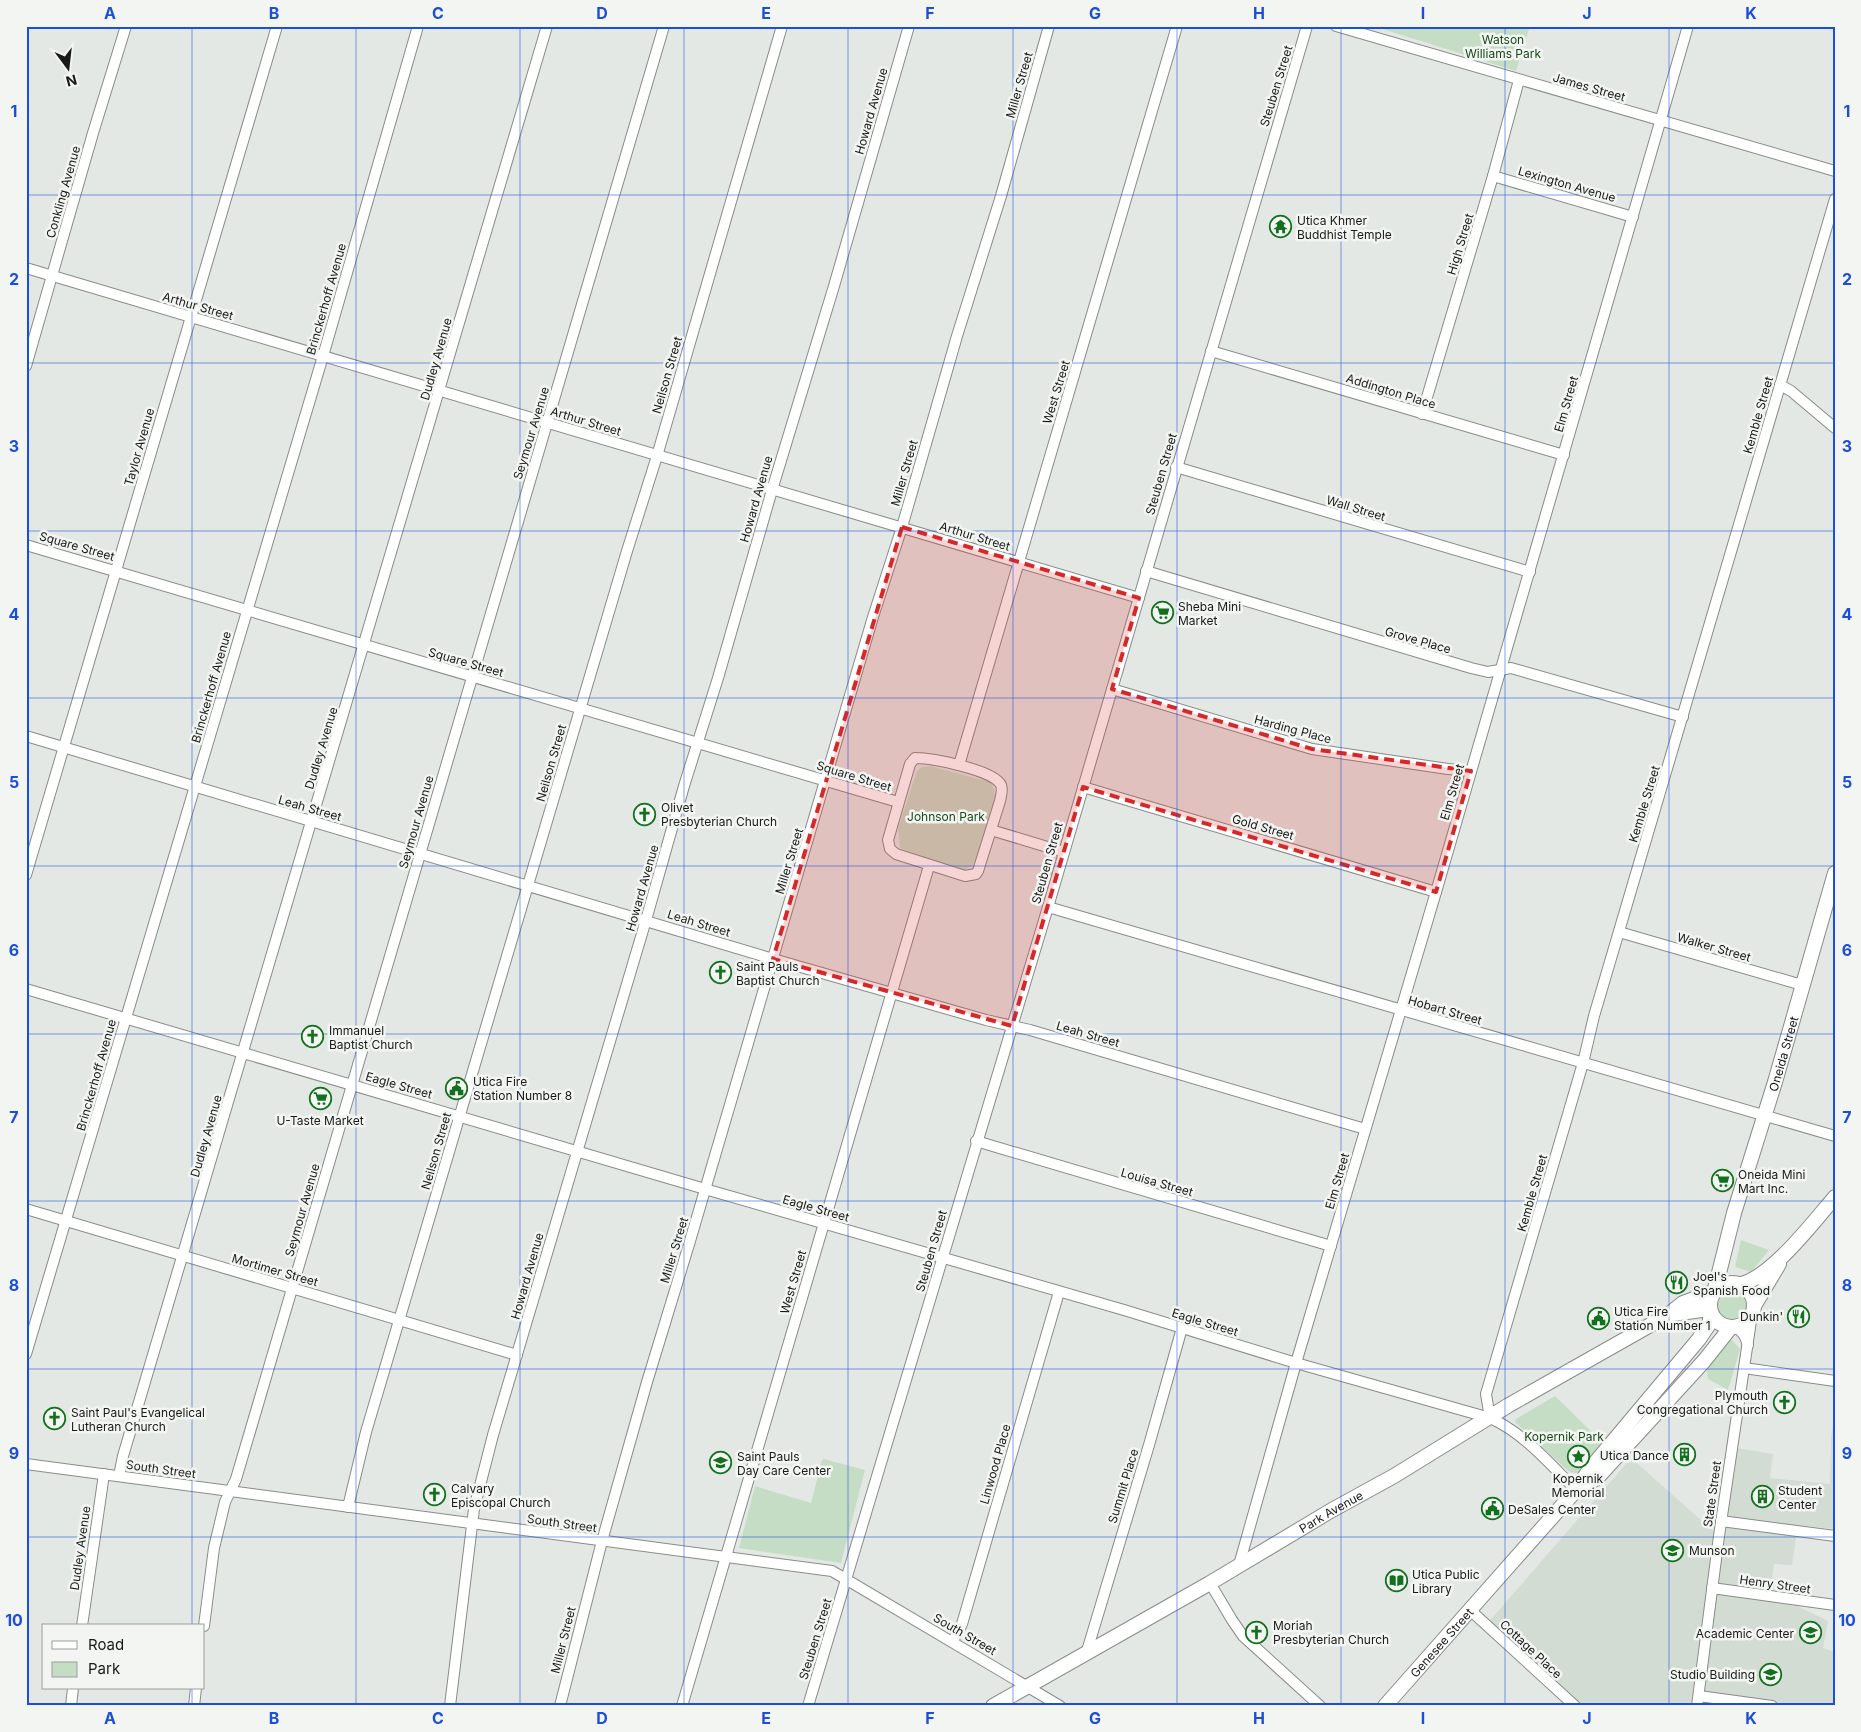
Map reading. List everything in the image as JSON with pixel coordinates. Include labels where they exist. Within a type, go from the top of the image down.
[{"type":"street","name":"Conkling Avenue","points":[[26,366],[126,26]]},
{"type":"street","name":"Taylor Avenue","points":[[26,875],[277,26]]},
{"type":"street","name":"Brinckerhoff Avenue","points":[[26,1354],[323,356],[418,26]]},
{"type":"street","name":"Dudley Avenue","points":[[119,1476],[546,26]]},
{"type":"street","name":"Seymour Avenue","points":[[204,1624],[214,1548],[225,1502],[236,1479],[664,26]]},
{"type":"street","name":"Neilson Street","points":[[348,1507],[366,1432],[580,709],[657,456],[782,26]]},
{"type":"street","name":"Howard Avenue","points":[[450,1706],[474,1509],[493,1435],[834,286],[909,26]]},
{"type":"street","name":"Miller Street","points":[[560,1706],[602,1541],[644,1391],[873,617],[902,527],[957,336],[1001,196],[1049,26]]},
{"type":"street","name":"West Street","points":[[959,765],[1178,26]]},
{"type":"street","name":"Steuben Street","points":[[808,1706],[976,1141],[1048,907],[1307,26]]},
{"type":"street","name":"James Street","points":[[1336,26],[1835,172]]},
{"type":"street","name":"Elm Street","points":[[1239,1565],[1296,1363],[1530,572],[1688,26]]},
{"type":"street","name":"High Street","points":[[1422,414],[1493,176],[1519,80]]},
{"type":"street","name":"Lexington Avenue","points":[[1493,176],[1633,217]]},
{"type":"street","name":"Kemble Street","points":[[1490,1418],[1486,1394],[1594,1016],[1684,717],[1835,199]]},
{"type":"street","name":"Arthur Street","points":[[26,268],[1139,598]]},
{"type":"street","name":"Addington Place","points":[[1211,351],[1564,455]]},
{"type":"street","points":[[1780,385],[1797,396],[1835,428]]},
{"type":"street","name":"Wall Street","points":[[1176,467],[1530,572]]},
{"type":"street","name":"Square Street","points":[[26,544],[898,802]]},
{"type":"street","name":"Grove Place","points":[[1146,571],[1471,668],[1488,672],[1510,668],[1684,717]]},
{"type":"street","name":"Harding Place","points":[[1112,689],[1312,749],[1448,770],[1471,771]]},
{"type":"street","name":"Leah Street","points":[[26,736],[773,959],[986,1020],[1030,1030],[1365,1128]]},
{"type":"street","points":[[915,758],[925,758],[959,765],[993,777],[1002,789],[978,871],[976,874],[965,876],[896,854],[890,849],[888,840],[910,764],[915,758]]},
{"type":"street","name":"Gold Street","points":[[1082,787],[1436,892]]},
{"type":"street","points":[[991,830],[1064,852]]},
{"type":"street","name":"West Street","points":[[682,1706],[929,866]]},
{"type":"street","name":"Oneida Street","points":[[1714,1290],[1728,1234],[1835,873]]},
{"type":"street","name":"Hobart Street","points":[[1048,907],[1835,1136]]},
{"type":"street","name":"Walker Street","points":[[1619,932],[1802,985]]},
{"type":"street","name":"Eagle Street","points":[[26,989],[1296,1363],[1490,1418],[1510,1428],[1534,1448],[1576,1490]]},
{"type":"street","name":"Louisa Street","points":[[976,1141],[1331,1246]]},
{"type":"street","points":[[1748,1346],[1742,1330],[1719,1324],[1710,1312],[1710,1297],[1714,1290],[1726,1283],[1740,1284],[1751,1282],[1784,1255],[1833,1203]]},
{"type":"street","name":"Mortimer Street","points":[[26,1209],[517,1355]]},
{"type":"street","name":"Oneida Street","points":[[1728,1234],[1730,1275],[1740,1284]]},
{"type":"street","points":[[1733,1327],[1748,1320],[1784,1255]]},
{"type":"street","points":[[1740,1284],[1751,1293],[1753,1310]]},
{"type":"street","name":"Park Avenue","points":[[993,1706],[1394,1476],[1509,1405],[1668,1315],[1683,1303],[1714,1290]]},
{"type":"street","name":"Linwood Place","points":[[953,1641],[962,1624],[1059,1292]]},
{"type":"street","name":"Park Avenue","points":[[1668,1315],[1694,1310],[1710,1312]]},
{"type":"street","name":"State Street","points":[[1698,1701],[1721,1520],[1753,1310]]},
{"type":"street","name":"Genesee Street","points":[[1385,1706],[1576,1490],[1590,1468],[1698,1340],[1709,1324],[1710,1312]]},
{"type":"street","name":"Genesee Street","points":[[1576,1490],[1597,1478],[1733,1327]]},
{"type":"street","name":"Summit Place","points":[[1087,1651],[1149,1446],[1182,1328]]},
{"type":"street","points":[[1744,1368],[1835,1381]]},
{"type":"street","name":"South Street","points":[[26,1464],[832,1571],[1060,1706]]},
{"type":"street","name":"Dudley Avenue","points":[[82,1624],[104,1474]]},
{"type":"street","points":[[1721,1520],[1835,1536]]},
{"type":"street","points":[[1210,1582],[1243,1636],[1320,1706]]},
{"type":"street","name":"Henry Street","points":[[1712,1588],[1835,1605]]},
{"type":"street","name":"Cottage Place","points":[[1470,1610],[1575,1706]]},
{"type":"street","points":[[71,1706],[73,1690]]},
{"type":"street","points":[[194,1706],[196,1690]]},
{"type":"street","points":[[1698,1701],[1772,1706]]},
{"type":"highlighted area","points":[[902,527],[1139,598],[1112,689],[1312,749],[1471,771],[1436,892],[1083,787],[1012,1026],[773,959]]},
{"type":"shaded area","name":"Munson","points":[[1835,1410],[1835,1529],[1798,1525],[1792,1565],[1774,1564],[1770,1593],[1828,1621],[1823,1648],[1835,1652],[1835,1706],[1575,1706],[1486,1625],[1631,1458],[1719,1536],[1731,1447],[1773,1454],[1770,1478],[1830,1484],[1831,1437]]},
{"type":"green space","name":"Watson Williams Park","points":[[1373,26],[1530,26],[1516,71]]},
{"type":"green space","name":"Johnson Park","points":[[930,766],[990,782],[994,789],[996,800],[976,859],[972,866],[962,871],[900,848],[898,828],[917,771],[922,767]]},
{"type":"green space","points":[[1741,1240],[1769,1250],[1751,1272],[1735,1267]]},
{"type":"green space","points":[[1727,1283],[1735,1283],[1747,1289],[1753,1305],[1747,1321],[1735,1327],[1727,1327],[1715,1321],[1709,1309],[1709,1301],[1715,1289]]},
{"type":"green space","points":[[1732,1340],[1740,1349],[1728,1390],[1708,1379],[1707,1370],[1726,1342]]},
{"type":"green space","name":"Kopernik Park","points":[[1555,1396],[1604,1444],[1577,1473],[1572,1473],[1566,1469],[1515,1422],[1516,1419]]},
{"type":"green space","points":[[822,1460],[865,1470],[841,1563],[739,1548],[755,1486],[811,1503]]},
{"type":"place","name":"Utica Khmer Buddhist Temple","points":[[1281,227]]},
{"type":"place","name":"Sheba Mini Market","points":[[1162,613]]},
{"type":"place","name":"Olivet Presbyterian Church","points":[[645,814]]},
{"type":"place","name":"Saint Pauls Baptist Church","points":[[720,973]]},
{"type":"place","name":"Immanuel Baptist Church","points":[[313,1037]]},
{"type":"place","name":"Utica Fire Station Number 8","points":[[457,1088]]},
{"type":"place","name":"U-Taste Market","points":[[320,1099]]},
{"type":"place","name":"Oneida Mini Mart Inc.","points":[[1722,1181]]},
{"type":"place","name":"Joel's Spanish Food","points":[[1677,1283]]},
{"type":"place","name":"Dunkin'","points":[[1799,1316]]},
{"type":"place","name":"Utica Fire Station Number 1","points":[[1598,1318]]},
{"type":"place","name":"Plymouth Congregational Church","points":[[1784,1402]]},
{"type":"place","name":"Saint Paul's Evangelical Lutheran Church","points":[[55,1419]]},
{"type":"place","name":"Utica Dance","points":[[1685,1455]]},
{"type":"place","name":"Kopernik Memorial","points":[[1578,1457]]},
{"type":"place","name":"Saint Pauls Day Care Center","points":[[721,1463]]},
{"type":"place","name":"Calvary Episcopal Church","points":[[435,1495]]},
{"type":"place","name":"Student Center","points":[[1762,1497]]},
{"type":"place","name":"DeSales Center","points":[[1492,1509]]},
{"type":"place","name":"Munson","points":[[1673,1550]]},
{"type":"place","name":"Utica Public Library","points":[[1396,1581]]},
{"type":"place","name":"Moriah Presbyterian Church","points":[[1257,1632]]},
{"type":"place","name":"Academic Center","points":[[1810,1633]]},
{"type":"place","name":"Studio Building","points":[[1771,1674]]}]
